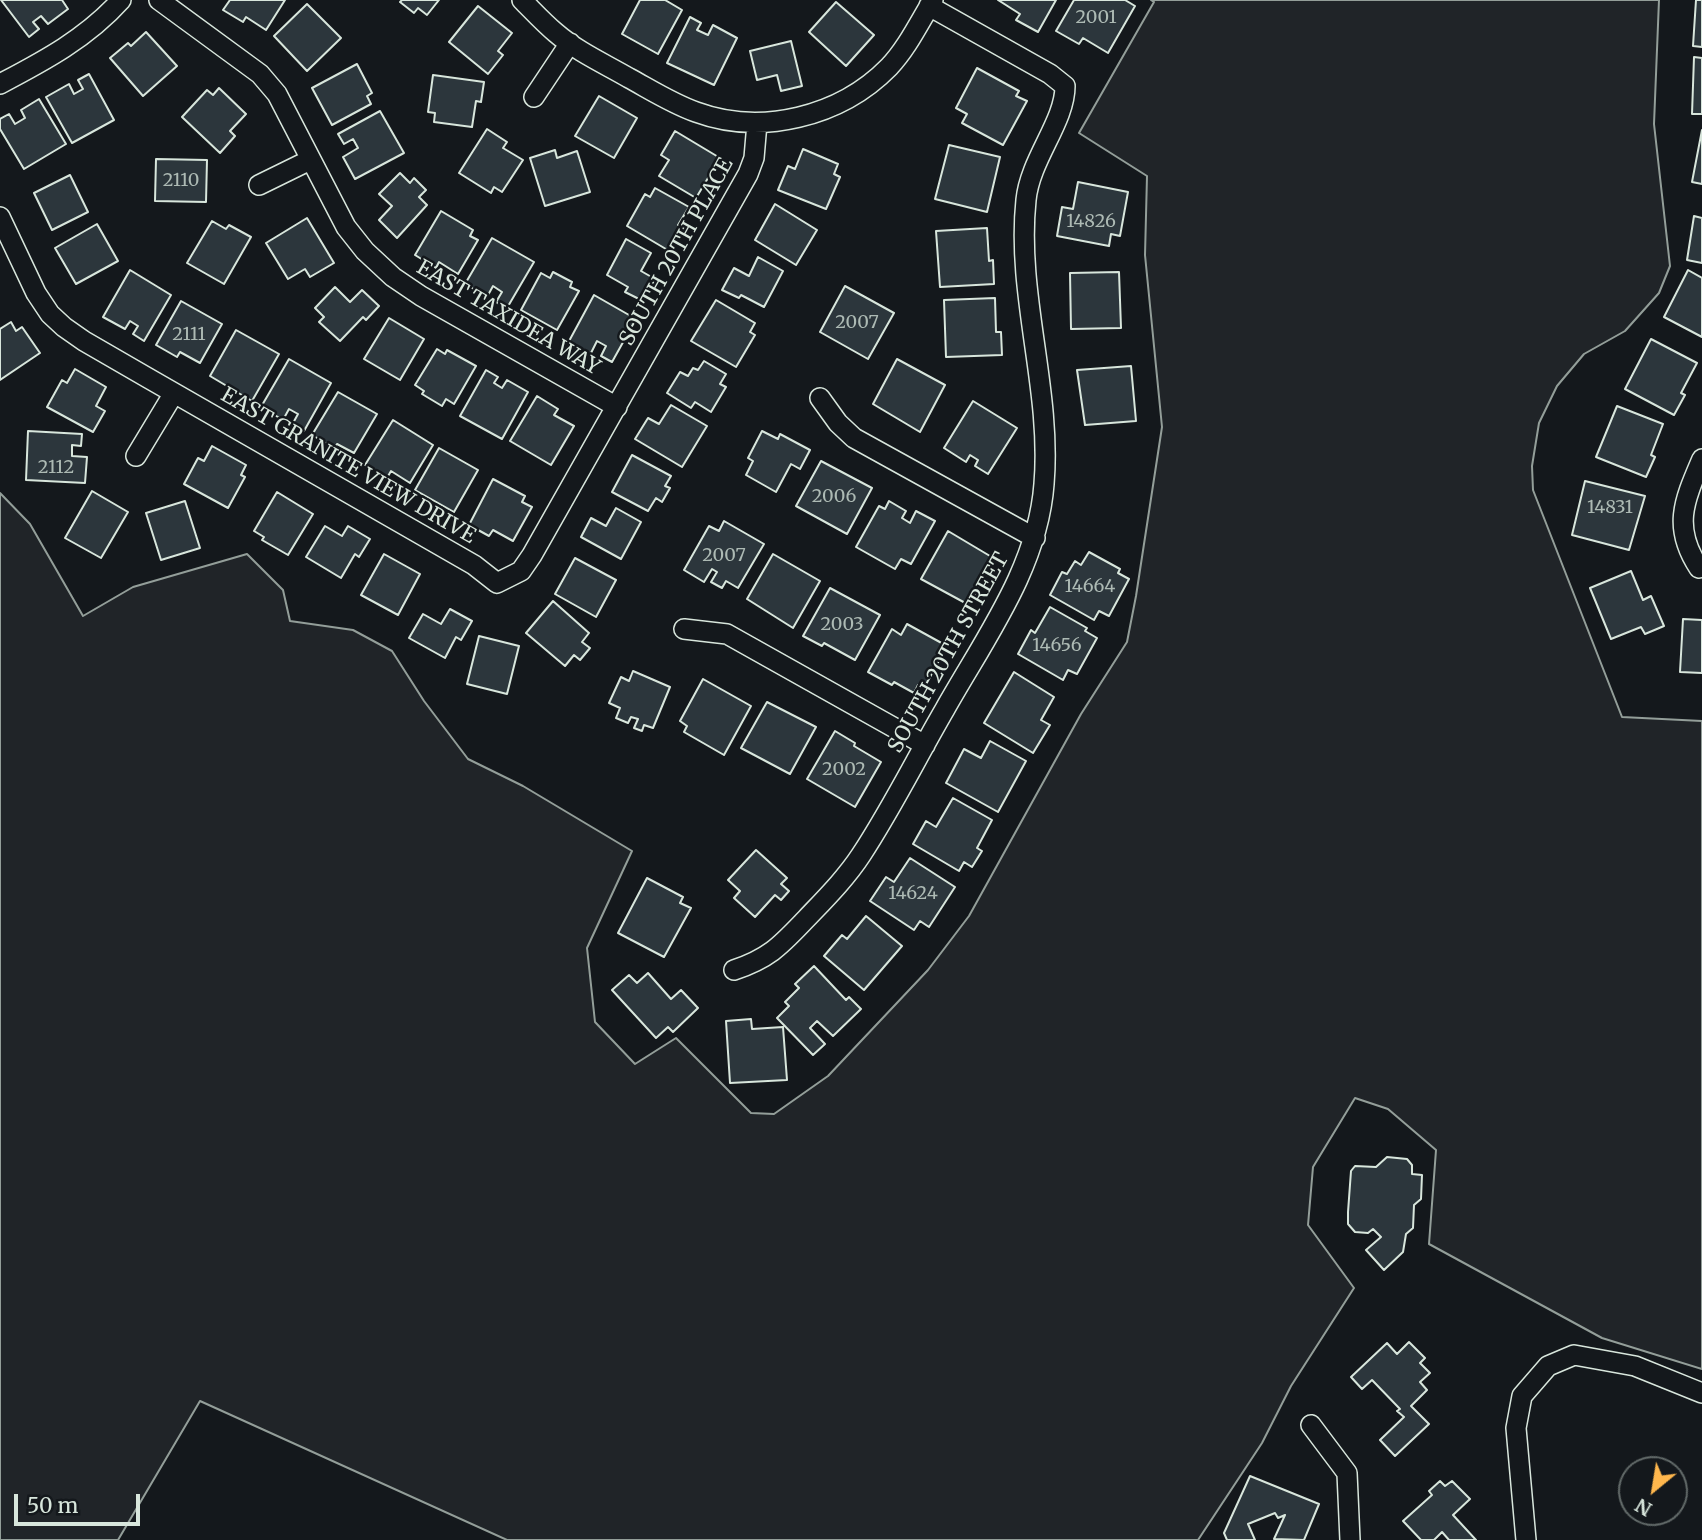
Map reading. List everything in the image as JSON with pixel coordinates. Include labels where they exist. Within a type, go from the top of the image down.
[{"type":"street","points":[[0,84],[56,54],[81,37],[121,0]]},
{"type":"street","name":"EAST TAXIDEA WAY","points":[[159,0],[260,74],[277,94],[346,227],[365,251],[393,277],[421,296],[617,407]]},
{"type":"street","points":[[522,0],[570,43],[678,105],[720,119],[757,124],[805,116],[860,90],[890,66],[931,3]]},
{"type":"street","name":"SOUTH 20TH STREET","points":[[734,970],[758,962],[776,950],[860,857],[1010,595],[1035,538],[1045,484],[1045,450],[1024,240],[1026,198],[1035,163],[1065,100],[1065,86],[1050,74],[931,3]]},
{"type":"street","points":[[534,97],[570,43]]},
{"type":"street","name":"SOUTH 20TH PLACE","points":[[497,583],[521,571],[532,555],[617,407],[748,174],[754,158],[757,124]]},
{"type":"street","points":[[259,185],[310,159]]},
{"type":"street","name":"EAST GRANITE VIEW DRIVE","points":[[0,217],[36,293],[50,314],[84,341],[463,558],[497,583]]},
{"type":"street","points":[[136,456],[174,393]]},
{"type":"street","points":[[820,398],[838,423],[854,438],[1035,538]]},
{"type":"street","points":[[1699,568],[1687,550],[1682,525],[1689,490],[1702,459]]},
{"type":"street","points":[[684,629],[727,634],[925,745]]},
{"type":"street","points":[[1526,1540],[1516,1428],[1522,1396],[1548,1366],[1574,1355],[1611,1361],[1635,1366],[1702,1392]]},
{"type":"street","points":[[1311,1424],[1347,1473],[1350,1540]]},
{"type":"shaded area","points":[[1151,0],[1659,0],[1654,124],[1670,266],[1659,293],[1625,331],[1584,354],[1557,386],[1539,423],[1532,466],[1533,490],[1622,717],[1702,721],[1702,1369],[1602,1338],[1429,1244],[1436,1150],[1388,1109],[1355,1098],[1313,1167],[1308,1225],[1354,1288],[1291,1386],[1262,1443],[1198,1540],[507,1540],[200,1401],[118,1540],[0,1540],[0,493],[30,524],[83,616],[133,587],[247,554],[283,590],[290,621],[353,630],[392,651],[424,701],[468,759],[523,786],[632,851],[587,948],[595,1022],[635,1064],[676,1038],[751,1113],[774,1114],[828,1076],[928,970],[969,916],[1081,714],[1127,642],[1162,427],[1145,255],[1147,176],[1079,133],[1154,2]]},
{"type":"building","points":[[1,0],[62,0],[68,9],[48,24],[41,16],[33,22],[39,29],[29,37]]},
{"type":"building","points":[[230,0],[285,0],[266,30],[246,17],[243,22],[223,10]]},
{"type":"building","points":[[439,0],[427,15],[418,8],[414,13],[400,2]]},
{"type":"building","points":[[640,0],[665,0],[682,10],[658,54],[622,34]]},
{"type":"building","points":[[998,0],[1056,0],[1038,32],[1016,20],[1020,14]]},
{"type":"building","points":[[1074,0],[1125,0],[1135,6],[1108,53],[1083,38],[1079,44],[1056,31]]},
{"type":"building","points":[[1696,0],[1702,0],[1702,47],[1693,46]]},
{"type":"building","points":[[836,2],[874,35],[846,66],[809,32]]},
{"type":"building","points":[[307,4],[341,38],[307,71],[274,36]]},
{"type":"building","points":[[478,6],[512,33],[498,51],[503,55],[488,74],[449,42]]},
{"type":"building","points":[[690,17],[701,23],[697,30],[708,35],[713,25],[737,38],[714,85],[667,63]]},
{"type":"building","points":[[146,32],[177,66],[143,96],[110,58],[128,43],[131,46]]},
{"type":"building","points":[[791,41],[802,86],[781,91],[777,75],[757,80],[750,51]]},
{"type":"building","points":[[1694,57],[1702,58],[1702,114],[1692,114]]},
{"type":"building","points":[[357,64],[372,93],[367,96],[371,104],[332,125],[312,88]]},
{"type":"building","points":[[977,68],[1019,91],[1016,96],[1027,101],[1003,145],[962,123],[967,114],[956,108]]},
{"type":"building","points":[[89,74],[114,120],[72,143],[46,97],[69,84],[74,94],[83,89],[78,80]]},
{"type":"building","points":[[433,75],[484,82],[481,102],[476,101],[472,127],[434,122],[435,113],[428,112]]},
{"type":"building","points":[[219,88],[246,114],[230,131],[235,136],[220,153],[182,117],[207,90],[213,95]]},
{"type":"building","points":[[599,96],[637,118],[614,158],[575,136]]},
{"type":"building","points":[[39,99],[66,144],[24,169],[0,129],[0,119],[9,114],[15,124],[25,118],[21,110]]},
{"type":"building","points":[[380,111],[404,153],[355,179],[343,157],[358,148],[353,139],[344,144],[338,134]]},
{"type":"building","points":[[487,129],[507,142],[503,148],[523,160],[502,192],[494,187],[491,193],[459,173]]},
{"type":"building","points":[[1702,130],[1702,184],[1692,182]]},
{"type":"building","points":[[675,131],[720,158],[696,198],[659,176],[669,160],[661,155]]},
{"type":"building","points":[[949,145],[1000,157],[987,212],[935,199]]},
{"type":"building","points":[[803,149],[838,164],[834,174],[840,177],[826,209],[778,190],[788,166],[795,169]]},
{"type":"building","points":[[555,150],[557,158],[577,151],[590,192],[545,206],[530,158]]},
{"type":"building","points":[[156,159],[207,160],[206,202],[155,201]]},
{"type":"building","points":[[400,173],[410,183],[414,178],[426,190],[419,197],[427,205],[397,238],[379,220],[392,206],[379,194]]},
{"type":"building","points":[[70,175],[88,212],[52,230],[34,193]]},
{"type":"building","points":[[1078,182],[1128,192],[1120,236],[1111,234],[1109,246],[1057,236],[1062,207],[1073,209]]},
{"type":"building","points":[[655,188],[689,207],[678,225],[685,229],[671,252],[627,226],[645,194],[650,197]]},
{"type":"building","points":[[775,204],[817,230],[796,265],[755,240]]},
{"type":"building","points":[[441,211],[473,230],[470,236],[478,240],[458,274],[439,262],[436,268],[415,255]]},
{"type":"building","points":[[1694,216],[1702,218],[1702,263],[1687,260]]},
{"type":"building","points":[[307,218],[334,263],[310,277],[305,269],[288,279],[266,243]]},
{"type":"building","points":[[212,221],[226,229],[229,225],[251,237],[224,284],[187,263]]},
{"type":"building","points":[[97,224],[118,261],[76,284],[55,248]]},
{"type":"building","points":[[987,228],[989,261],[993,260],[994,284],[940,287],[936,231]]},
{"type":"building","points":[[492,238],[534,262],[507,308],[496,302],[502,292],[493,286],[487,297],[465,284]]},
{"type":"building","points":[[626,239],[651,253],[641,271],[655,279],[643,301],[625,292],[628,287],[607,275]]},
{"type":"building","points":[[758,257],[783,271],[764,307],[741,295],[739,298],[722,290],[734,268],[749,276]]},
{"type":"building","points":[[130,270],[171,295],[144,341],[133,334],[138,326],[130,321],[125,329],[103,317]]},
{"type":"building","points":[[1688,270],[1702,278],[1702,337],[1664,317]]},
{"type":"building","points":[[553,272],[572,282],[570,287],[579,291],[557,330],[521,310],[541,273],[550,278]]},
{"type":"building","points":[[1119,272],[1121,328],[1071,329],[1070,273]]},
{"type":"building","points":[[845,286],[894,313],[868,359],[820,332]]},
{"type":"building","points":[[335,287],[350,302],[362,290],[379,306],[366,320],[363,317],[340,341],[319,322],[324,317],[315,308]]},
{"type":"building","points":[[594,295],[636,319],[612,362],[601,356],[606,346],[597,341],[590,355],[568,343]]},
{"type":"building","points":[[995,298],[996,332],[1001,332],[1002,355],[946,357],[944,300]]},
{"type":"building","points":[[716,300],[755,323],[750,332],[755,335],[736,367],[691,341]]},
{"type":"building","points":[[181,301],[222,324],[200,363],[180,352],[177,357],[156,345]]},
{"type":"building","points":[[389,318],[424,339],[400,380],[364,359]]},
{"type":"building","points":[[11,322],[16,331],[22,327],[40,353],[0,380],[0,329]]},
{"type":"building","points":[[236,330],[279,354],[252,401],[210,376]]},
{"type":"building","points":[[1651,339],[1697,363],[1681,393],[1685,395],[1674,415],[1625,389]]},
{"type":"building","points":[[437,349],[445,354],[447,350],[476,366],[454,404],[446,399],[442,406],[422,394],[424,391],[415,385]]},
{"type":"building","points":[[289,359],[331,383],[304,431],[292,425],[298,414],[289,409],[283,420],[261,407]]},
{"type":"building","points":[[897,359],[945,385],[920,432],[873,404]]},
{"type":"building","points":[[704,361],[726,374],[720,384],[726,387],[711,412],[695,402],[691,408],[667,393],[680,372],[688,376],[693,368],[698,370]]},
{"type":"building","points":[[1131,366],[1136,421],[1085,425],[1077,370]]},
{"type":"building","points":[[75,369],[106,387],[96,406],[105,411],[93,432],[47,407],[62,380],[67,383]]},
{"type":"building","points":[[486,370],[498,377],[494,383],[502,388],[507,380],[528,392],[502,439],[460,416]]},
{"type":"building","points":[[338,392],[377,414],[354,453],[337,444],[334,448],[312,435]]},
{"type":"building","points":[[537,396],[558,409],[554,415],[574,426],[551,465],[510,441]]},
{"type":"building","points":[[973,401],[1017,428],[988,474],[975,466],[978,460],[970,455],[966,462],[944,448]]},
{"type":"building","points":[[671,405],[707,426],[682,467],[635,439],[648,418],[659,424]]},
{"type":"building","points":[[1617,406],[1663,424],[1651,455],[1655,457],[1646,477],[1596,457]]},
{"type":"building","points":[[393,420],[433,445],[410,483],[391,471],[387,478],[365,465]]},
{"type":"building","points":[[28,431],[82,434],[81,446],[72,445],[72,456],[87,457],[85,483],[26,480]]},
{"type":"building","points":[[762,431],[778,439],[780,434],[810,450],[800,469],[791,464],[776,492],[746,475],[753,461],[748,458]]},
{"type":"building","points":[[212,446],[246,465],[241,475],[245,477],[228,508],[184,484],[198,458],[204,461]]},
{"type":"building","points":[[439,448],[478,470],[454,512],[415,490]]},
{"type":"building","points":[[632,455],[671,476],[665,486],[670,488],[662,502],[656,498],[648,511],[612,492]]},
{"type":"building","points":[[821,461],[872,488],[847,534],[796,506]]},
{"type":"building","points":[[493,479],[525,496],[522,502],[532,507],[513,541],[493,530],[489,536],[469,525]]},
{"type":"building","points":[[1585,481],[1645,496],[1629,550],[1572,535]]},
{"type":"building","points":[[92,491],[128,512],[101,558],[65,538]]},
{"type":"building","points":[[277,492],[313,514],[288,555],[262,540],[264,537],[254,531]]},
{"type":"building","points":[[185,501],[200,548],[161,560],[146,513]]},
{"type":"building","points":[[889,501],[906,511],[902,518],[910,523],[916,511],[935,521],[911,564],[901,559],[895,569],[856,547],[879,506],[885,509]]},
{"type":"building","points":[[616,508],[641,522],[621,559],[581,537],[591,518],[606,526]]},
{"type":"building","points":[[724,521],[764,544],[738,588],[726,581],[722,588],[711,582],[717,572],[712,569],[704,582],[684,570],[709,526],[719,531]]},
{"type":"building","points":[[325,526],[342,536],[348,526],[370,539],[359,557],[355,554],[341,578],[306,557]]},
{"type":"building","points":[[948,531],[995,559],[969,605],[921,579]]},
{"type":"building","points":[[1089,552],[1120,569],[1118,573],[1129,579],[1109,616],[1099,611],[1094,620],[1050,595],[1062,572],[1067,574],[1075,561],[1081,565]]},
{"type":"building","points":[[384,554],[420,574],[398,615],[361,595]]},
{"type":"building","points":[[773,554],[820,581],[793,628],[747,599]]},
{"type":"building","points":[[575,558],[616,580],[596,617],[555,594]]},
{"type":"building","points":[[1631,571],[1643,600],[1651,596],[1664,626],[1645,634],[1641,627],[1611,639],[1590,588]]},
{"type":"building","points":[[830,588],[880,615],[855,660],[824,643],[822,646],[803,636]]},
{"type":"building","points":[[553,601],[589,633],[582,642],[590,648],[580,660],[574,655],[565,666],[526,633]]},
{"type":"building","points":[[1050,607],[1087,628],[1085,631],[1097,638],[1077,674],[1068,670],[1063,680],[1018,654],[1031,630],[1035,633]]},
{"type":"building","points":[[450,609],[472,621],[461,640],[456,637],[445,658],[409,638],[423,614],[441,624]]},
{"type":"building","points":[[1683,619],[1702,620],[1702,673],[1680,672]]},
{"type":"building","points":[[907,624],[947,646],[924,688],[918,685],[914,693],[868,672],[892,629],[901,635]]},
{"type":"building","points":[[479,636],[519,646],[507,694],[467,684]]},
{"type":"building","points":[[633,671],[670,687],[653,728],[644,725],[642,731],[634,728],[638,719],[631,717],[628,723],[616,718],[620,708],[609,703],[621,677],[629,681]]},
{"type":"building","points":[[1014,672],[1054,697],[1041,720],[1050,725],[1033,753],[984,723]]},
{"type":"building","points":[[703,679],[751,706],[724,755],[684,732],[687,726],[680,721]]},
{"type":"building","points":[[767,702],[816,727],[790,774],[741,748]]},
{"type":"building","points":[[835,731],[881,762],[855,807],[807,779]]},
{"type":"building","points":[[990,741],[1026,761],[998,812],[946,783],[964,749],[981,758]]},
{"type":"building","points":[[953,798],[992,820],[977,848],[982,851],[972,867],[964,862],[959,871],[913,844],[926,821],[936,827]]},
{"type":"building","points":[[756,850],[787,878],[781,884],[789,891],[781,900],[775,895],[755,917],[734,898],[740,891],[728,880]]},
{"type":"building","points":[[910,858],[955,887],[929,927],[920,921],[914,930],[870,901],[886,877],[894,882]]},
{"type":"building","points":[[647,878],[683,897],[680,903],[691,908],[664,957],[618,933]]},
{"type":"building","points":[[866,916],[902,946],[864,990],[824,956],[842,935],[847,939]]},
{"type":"building","points":[[814,966],[846,1000],[849,997],[861,1009],[833,1036],[817,1021],[810,1028],[825,1044],[813,1055],[777,1018],[789,1006],[785,1002],[799,988],[795,984]]},
{"type":"building","points":[[648,973],[671,999],[681,990],[698,1008],[673,1032],[668,1027],[656,1038],[612,990],[629,975],[637,983]]},
{"type":"building","points":[[751,1019],[752,1029],[783,1027],[787,1080],[730,1083],[726,1021]]},
{"type":"building","points":[[1387,1157],[1407,1159],[1412,1165],[1412,1174],[1422,1175],[1421,1199],[1414,1205],[1413,1228],[1406,1234],[1403,1252],[1384,1270],[1366,1250],[1381,1237],[1373,1229],[1368,1233],[1355,1232],[1348,1224],[1348,1212],[1351,1171],[1355,1166],[1376,1167]]},
{"type":"building","points":[[1409,1342],[1425,1358],[1420,1363],[1430,1373],[1420,1382],[1427,1390],[1411,1406],[1429,1424],[1395,1456],[1380,1440],[1404,1417],[1397,1411],[1400,1409],[1372,1380],[1362,1389],[1351,1377],[1387,1343],[1397,1354]]},
{"type":"building","points":[[1250,1476],[1319,1504],[1304,1540],[1274,1539],[1285,1515],[1278,1518],[1275,1513],[1248,1524],[1255,1540],[1227,1540],[1224,1533]]},
{"type":"building","points":[[1440,1481],[1445,1486],[1452,1481],[1470,1499],[1453,1515],[1476,1540],[1449,1540],[1442,1532],[1434,1540],[1421,1540],[1403,1521],[1432,1495],[1429,1491]]}]
